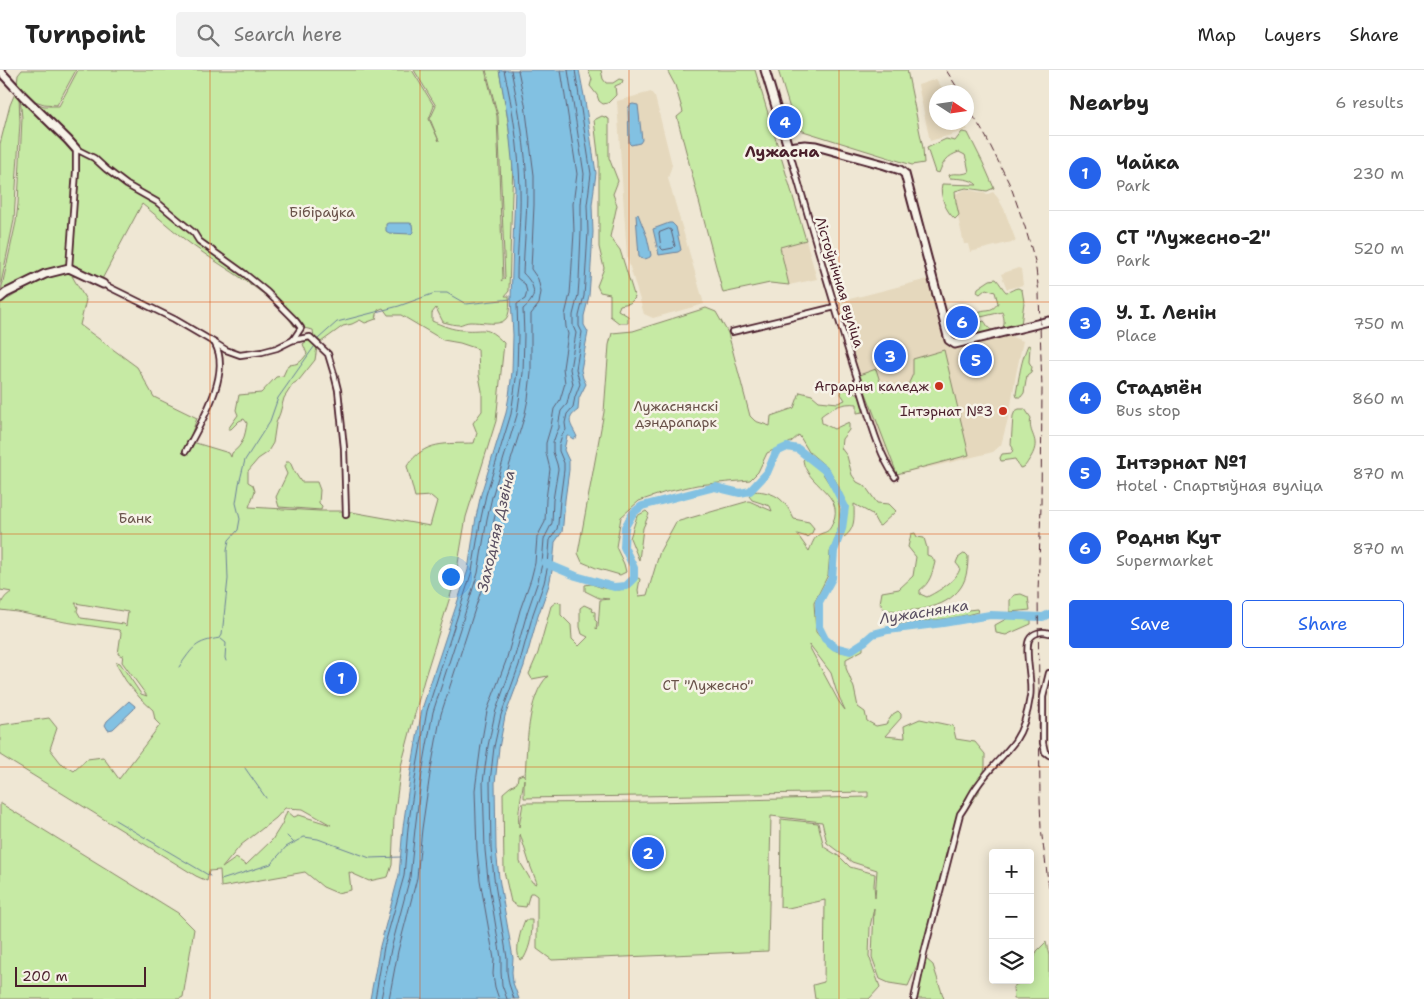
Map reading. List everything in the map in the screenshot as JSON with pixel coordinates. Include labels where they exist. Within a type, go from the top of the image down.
[{"type":"street","points":[[765,70],[788,147],[816,146],[885,165],[900,170],[905,174],[949,340],[955,344],[1049,321]]},
{"type":"street","points":[[0,71],[22,96],[76,149],[94,158],[106,170],[157,202],[194,233],[199,242],[267,292],[310,338],[328,354],[338,390],[344,448],[346,515]]},
{"type":"street","name":"Лістоўнічная вуліца","points":[[788,147],[835,307],[882,452],[895,477]]},
{"type":"street","points":[[70,268],[76,149]]},
{"type":"street","points":[[0,298],[45,274],[70,268],[174,319],[226,350],[240,355],[262,352],[277,348],[293,340],[310,338]]},
{"type":"street","points":[[732,332],[835,307]]},
{"type":"street","points":[[293,340],[301,328]]},
{"type":"street","points":[[186,451],[209,405],[217,383],[220,352],[215,343]]},
{"type":"street","points":[[914,999],[960,814],[977,786],[1016,740],[1023,725],[1031,696],[1029,640],[1033,634],[1042,631],[1049,633]]},
{"type":"street","points":[[1049,673],[1043,697],[1043,743],[1045,752],[1049,755]]},
{"type":"shaded area","points":[[936,79],[940,85],[929,85],[929,130],[968,130],[930,141],[918,85]]},
{"type":"shaded area","points":[[651,92],[655,97],[672,165],[668,178],[704,304],[653,318],[644,314],[627,257],[617,101]]},
{"type":"shaded area","points":[[966,189],[988,194],[993,192],[1004,209],[1016,241],[970,252],[968,244],[964,244],[953,195]]},
{"type":"shaded area","points":[[806,240],[817,279],[789,285],[780,247]]},
{"type":"shaded area","points":[[1018,268],[1021,269],[1023,285],[1007,289],[1001,274]]},
{"type":"shaded area","name":"Аграрны каледж","points":[[928,279],[939,325],[948,346],[952,349],[1007,335],[1023,341],[1010,411],[1001,445],[993,452],[902,473],[893,469],[873,416],[838,302]]},
{"type":"green space","points":[[22,70],[76,70],[57,105],[44,104],[29,99],[17,83],[18,75]]},
{"type":"green space","points":[[78,70],[412,70],[434,106],[429,119],[439,141],[430,119],[436,106],[414,70],[485,70],[497,116],[503,278],[501,281],[505,278],[498,116],[486,70],[499,70],[513,160],[509,291],[505,296],[509,296],[508,315],[505,320],[500,322],[469,322],[459,325],[443,322],[436,308],[432,313],[432,321],[439,324],[459,330],[485,330],[493,333],[504,343],[496,421],[466,517],[455,581],[424,680],[401,766],[394,818],[392,865],[388,877],[369,881],[349,872],[351,890],[337,893],[323,887],[305,872],[221,887],[220,870],[209,871],[207,881],[196,876],[0,755],[0,725],[49,718],[57,728],[50,749],[61,763],[74,771],[87,759],[103,757],[119,779],[160,725],[155,720],[153,710],[126,681],[116,664],[117,662],[120,663],[141,694],[147,696],[122,662],[123,654],[122,656],[118,654],[121,633],[119,630],[0,610],[3,600],[12,592],[0,590],[0,293],[8,299],[33,284],[7,297],[1,291],[18,204],[22,118],[20,97],[44,106],[59,106]],"holes":[[[142,204],[194,247],[264,294],[294,326],[313,330],[314,337],[321,342],[343,326],[360,320],[365,323],[376,319],[378,310],[383,308],[388,315],[401,315],[443,340],[478,349],[482,411],[473,423],[477,433],[474,443],[437,445],[421,452],[407,466],[415,497],[431,496],[437,501],[430,526],[346,511],[249,507],[255,491],[253,485],[248,482],[248,471],[258,459],[267,453],[273,443],[276,423],[284,398],[293,384],[299,380],[315,360],[317,347],[312,340],[303,344],[307,354],[303,359],[288,365],[283,376],[276,377],[261,393],[239,395],[236,410],[238,415],[228,429],[231,429],[244,419],[247,423],[243,440],[231,457],[229,453],[189,441],[197,418],[154,397],[137,367],[80,325],[86,300],[72,276],[101,281]],[[75,603],[128,612],[126,626],[124,624],[81,618],[77,611],[78,607]],[[285,808],[303,809],[331,825],[299,815],[294,817],[287,811],[282,824],[272,840],[246,865],[236,858],[222,868],[241,845],[276,818]]]},
{"type":"green space","points":[[588,70],[601,70],[606,83],[613,83],[619,79],[623,80],[622,83],[615,86],[616,95],[608,103],[603,104],[599,101],[590,86],[592,79]]},
{"type":"green space","points":[[667,70],[755,70],[806,240],[780,247],[789,285],[770,283],[723,293],[677,117],[683,112],[675,85]]},
{"type":"green space","points":[[778,70],[907,70],[923,148],[924,163],[912,165],[800,130],[795,125]]},
{"type":"green space","points":[[16,91],[19,96],[20,122],[14,220],[0,288],[0,144],[10,105]]},
{"type":"green space","points":[[602,116],[609,119],[609,158],[618,181],[613,194],[617,205],[610,237],[620,250],[635,298],[630,303],[620,305],[618,310],[628,316],[628,323],[619,323],[610,316],[610,294],[600,292],[597,286],[604,268],[599,247],[599,162],[594,120]]},
{"type":"green space","points":[[962,132],[968,133],[994,188],[987,191],[966,188],[955,191],[959,215],[955,219],[944,203],[942,184],[977,185],[968,180],[950,178],[949,175],[951,174],[969,172],[965,155],[959,152],[951,155],[939,173],[935,172],[927,148],[946,139],[955,141]]},
{"type":"green space","points":[[996,279],[1006,292],[1017,288],[1022,290],[1024,302],[1021,325],[1015,328],[953,341],[951,336],[953,334],[977,330],[981,322],[984,321],[991,329],[1000,331],[1002,329],[1004,319],[1002,312],[977,317],[977,313],[993,308],[998,303],[995,292],[986,289],[980,294],[977,292],[978,288],[990,280]]},
{"type":"green space","name":"Лужаснянскі дэндрапарк","points":[[706,308],[716,312],[728,333],[750,416],[755,421],[770,426],[771,416],[794,408],[800,392],[812,395],[819,401],[838,403],[845,400],[841,394],[842,389],[854,392],[862,398],[863,412],[857,413],[857,404],[842,405],[833,408],[821,416],[822,423],[834,429],[849,422],[849,430],[842,439],[841,448],[847,456],[852,475],[857,482],[865,486],[877,503],[889,504],[896,511],[880,526],[872,514],[854,504],[854,518],[851,530],[844,537],[842,535],[846,519],[846,504],[838,485],[829,469],[809,452],[799,435],[791,442],[767,453],[758,472],[750,480],[697,485],[639,501],[621,517],[616,547],[626,572],[620,575],[582,562],[578,553],[604,412],[609,345],[612,333],[633,331]]},
{"type":"green space","points":[[1028,345],[1030,346],[1029,362],[1032,367],[1031,372],[1027,375],[1024,393],[1021,397],[1017,397],[1020,369]]},
{"type":"green space","points":[[944,350],[969,455],[897,474],[859,375],[876,369],[883,391],[908,385],[913,374],[913,359]]},
{"type":"green space","points":[[1025,409],[1031,418],[1030,424],[1035,441],[1031,457],[1024,467],[1020,468],[1015,459],[1001,461],[1000,458],[1002,454],[1012,453],[1013,416],[1015,411]]},
{"type":"green space","name":"СТ \"Лужесно\"","points":[[805,458],[820,469],[837,496],[840,509],[839,526],[830,552],[828,575],[814,603],[816,632],[825,643],[836,651],[847,653],[863,646],[863,650],[846,659],[846,668],[854,688],[858,707],[865,712],[867,721],[876,726],[886,724],[893,714],[898,711],[901,714],[901,718],[885,736],[905,738],[904,726],[920,719],[953,726],[956,739],[975,742],[985,754],[985,767],[979,792],[962,816],[924,950],[908,986],[889,983],[880,979],[872,957],[874,908],[870,927],[869,956],[880,987],[869,999],[815,999],[813,985],[824,982],[825,900],[788,908],[780,907],[781,819],[818,823],[824,847],[840,857],[850,867],[875,874],[875,898],[877,870],[852,862],[827,843],[822,822],[771,816],[768,951],[552,960],[537,949],[537,896],[530,893],[526,907],[517,906],[511,902],[504,871],[503,793],[517,783],[518,776],[523,774],[525,777],[529,723],[532,709],[541,685],[548,676],[532,679],[529,674],[538,653],[551,606],[556,602],[561,603],[561,615],[571,625],[572,639],[579,646],[588,637],[582,634],[580,627],[580,608],[584,605],[593,609],[592,611],[595,612],[595,620],[597,622],[596,629],[598,627],[600,600],[609,599],[599,598],[585,591],[585,585],[591,584],[619,590],[628,588],[636,577],[640,579],[639,596],[647,595],[660,551],[676,522],[749,501],[772,511],[770,506],[752,500],[749,496],[756,491],[770,493],[779,498],[786,505],[794,519],[809,522],[814,528],[812,533],[807,537],[797,534],[809,551],[816,537],[829,529],[835,512],[834,504],[830,497],[811,476],[803,460]],"holes":[[[810,645],[831,673],[845,710],[839,702]],[[524,779],[524,798],[868,792],[868,797],[523,803],[519,827],[519,809]],[[520,834],[536,884],[532,882],[520,862]]]},
{"type":"green space","points":[[286,462],[290,462],[301,482],[317,482],[320,490],[319,503],[322,506],[321,510],[279,507],[276,497],[287,474],[284,467]]},
{"type":"green space","points":[[646,511],[649,514],[643,528],[639,560],[630,538],[637,516]]},
{"type":"green space","points":[[915,533],[917,537],[924,538],[927,555],[932,557],[935,562],[930,578],[920,590],[920,594],[927,597],[951,581],[960,568],[956,563],[958,558],[965,553],[968,556],[965,580],[954,595],[937,605],[916,610],[885,610],[880,603],[882,592],[899,589],[913,576],[916,557],[908,547],[911,534]]},
{"type":"green space","points":[[1021,594],[1028,597],[1030,610],[1010,612],[1010,600],[1014,595]]},
{"type":"green space","points":[[958,609],[977,609],[978,612],[946,619],[893,624],[894,618],[911,614],[941,614]]},
{"type":"green space","points":[[1008,618],[1031,620],[1031,624],[1006,635],[996,633],[995,625]]},
{"type":"green space","points":[[0,803],[178,913],[194,929],[183,997],[179,999],[0,999]]},
{"type":"green space","points":[[525,920],[532,920],[530,944],[524,958],[520,960],[518,946]]},
{"type":"green space","points":[[1046,942],[1049,956],[1049,999],[1014,999],[1013,987],[1017,984],[1034,984],[1034,959],[1037,951]]},
{"type":"green space","points":[[925,958],[933,965],[944,999],[917,999]]},
{"type":"water","name":"Заходняя Дзвіна","points":[[499,70],[579,70],[596,173],[592,205],[593,232],[589,296],[584,316],[584,325],[588,332],[581,370],[586,384],[579,398],[578,410],[570,420],[577,437],[573,439],[567,436],[564,450],[569,461],[569,470],[562,532],[555,542],[549,585],[524,666],[505,716],[495,783],[496,849],[499,878],[513,958],[513,983],[519,999],[370,999],[380,946],[399,875],[403,827],[422,709],[468,570],[481,494],[506,413],[509,396],[512,372],[513,335],[511,299],[515,189],[508,120]]},
{"type":"water","points":[[633,104],[638,105],[642,140],[640,143],[631,145],[629,143],[628,109]]},
{"type":"water","points":[[637,214],[647,237],[651,255],[646,259],[639,257]]},
{"type":"water","points":[[410,223],[412,224],[413,232],[411,234],[389,233],[386,231],[386,224]]},
{"type":"water","points":[[669,223],[676,227],[681,250],[659,255],[653,229]]},
{"type":"water","points":[[129,701],[135,706],[134,709],[113,729],[108,730],[105,725],[107,721]]},
{"type":"waterway","points":[[318,339],[337,322],[399,306],[435,293],[447,293],[466,304],[511,299]]},
{"type":"waterway","points":[[179,667],[188,654],[200,643],[220,638],[222,635],[228,579],[227,551],[229,540],[238,530],[240,519],[236,503],[245,460],[270,421],[278,398],[314,347]]},
{"type":"waterway","name":"Лужаснянка","points":[[545,563],[576,576],[614,587],[626,586],[634,578],[634,568],[624,547],[625,527],[633,513],[642,506],[715,487],[740,493],[750,491],[767,473],[776,452],[787,447],[798,449],[827,472],[845,507],[842,529],[834,551],[832,578],[819,602],[819,627],[825,639],[835,647],[850,651],[873,634],[888,630],[990,615],[1043,617],[1049,614]]},
{"type":"waterway","points":[[221,639],[226,643],[226,661]]},
{"type":"waterway","points":[[245,768],[266,798]]},
{"type":"waterway","points":[[115,820],[210,876]]},
{"type":"waterway","points":[[287,836],[294,843]]},
{"type":"waterway","points":[[221,880],[271,864],[286,847],[304,837],[318,839],[370,858],[401,857]]},
{"type":"railway","points":[[946,70],[956,85]]},
{"type":"railway","points":[[974,117],[1011,187],[1035,261],[1039,293],[1042,389],[1038,592],[1040,799],[1041,829],[1049,888]]},
{"type":"place","name":"Стадыён","points":[[785,122]]},
{"type":"place","name":"Родны Кут","points":[[962,322]]},
{"type":"place","name":"У. І. Ленін","points":[[890,356]]},
{"type":"place","name":"Інтэрнат №1","points":[[976,360]]},
{"type":"place","name":"Аграрны каледж","points":[[939,386]]},
{"type":"place","name":"Інтэрнат №3","points":[[1003,411]]},
{"type":"place","name":"Чайка","points":[[341,678]]},
{"type":"place","name":"СТ \"Лужесно-2\"","points":[[648,853]]},
{"type":"district","name":"Лужасна","points":[[782,151]]},
{"type":"park label","name":"Бібіраўка","points":[[322,212]]},
{"type":"park label","name":"Банк","points":[[135,518]]}]
